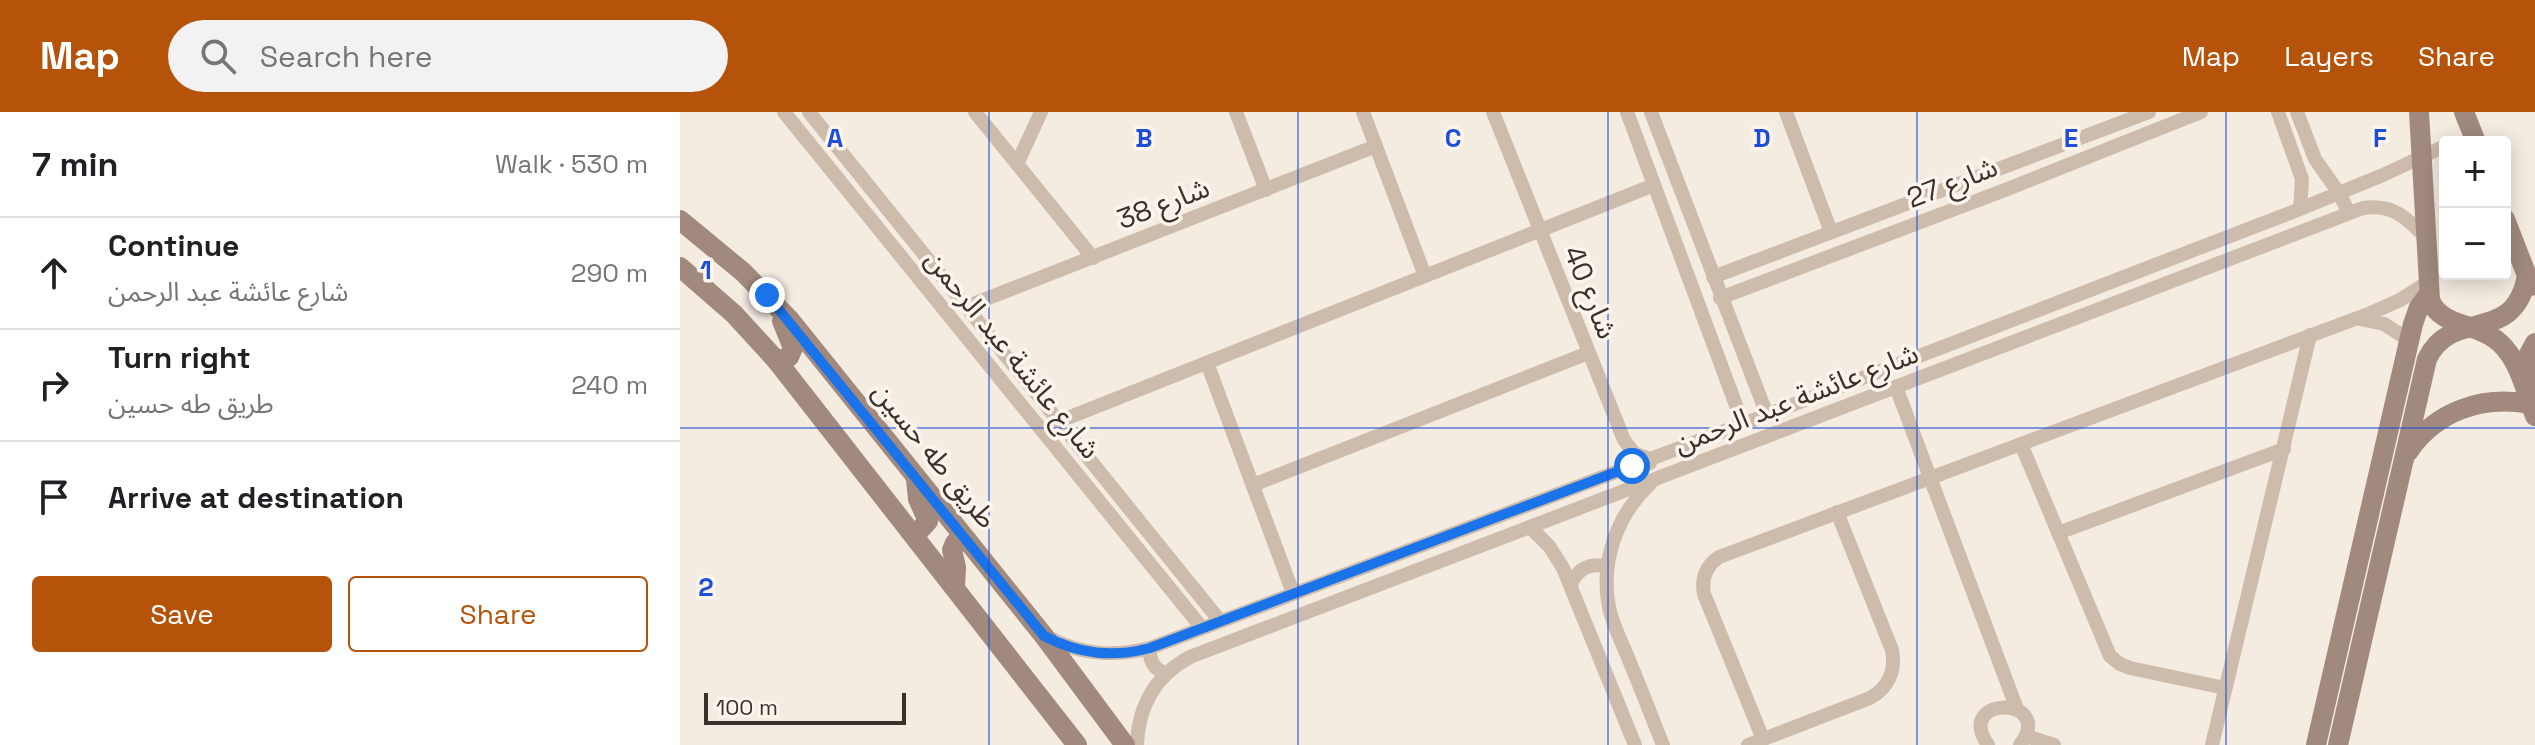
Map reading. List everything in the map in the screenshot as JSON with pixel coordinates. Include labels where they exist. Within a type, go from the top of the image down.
[{"type":"street","name":"شارع عائشة عبد الرحمن","points":[[784,112],[1202,628]]},
{"type":"street","name":"شارع عائشة عبد الرحمن","points":[[809,112],[1220,621]]},
{"type":"street","points":[[975,112],[1093,258]]},
{"type":"street","points":[[1017,164],[1041,112]]},
{"type":"street","points":[[1236,112],[1266,190]]},
{"type":"street","points":[[1363,112],[1425,276]]},
{"type":"street","name":"شارع 40","points":[[1493,112],[1624,440],[1634,453],[1649,459],[1656,479]]},
{"type":"street","points":[[1627,112],[1743,424]]},
{"type":"street","points":[[1651,112],[1767,415]]},
{"type":"street","points":[[1787,112],[1831,232]]},
{"type":"street","name":"شارع 27","points":[[1713,277],[2149,112]]},
{"type":"street","name":"شارع 27","points":[[1720,298],[2201,112]]},
{"type":"street","points":[[2278,112],[2302,179],[2300,209]]},
{"type":"street","points":[[2297,112],[2315,159],[2349,213]]},
{"type":"street","points":[[2435,112],[2419,112],[2428,288],[2432,306],[2442,316],[2476,327],[2494,337],[2508,351],[2533,410]]},
{"type":"street","points":[[2464,112],[2474,136]]},
{"type":"street","name":"شارع 38","points":[[968,306],[1376,146]]},
{"type":"street","name":"شارع عائشة عبد الرحمن","points":[[1044,636],[1096,654],[1150,648],[2300,209],[2439,149]]},
{"type":"street","points":[[1060,421],[1654,185]]},
{"type":"street","name":"شارع عائشة عبد الرحمن","points":[[1137,745],[1137,730],[1155,685],[1166,673],[1190,657],[2349,213],[2379,206],[2394,209],[2426,238]]},
{"type":"street","name":"طريق طه حسين","points":[[680,220],[743,272],[779,307],[1044,636],[1125,745]]},
{"type":"street","points":[[2511,234],[2535,297]]},
{"type":"street","points":[[680,267],[734,314],[777,361],[1077,745]]},
{"type":"street","points":[[2338,745],[2431,351],[2450,333],[2494,322],[2509,312],[2521,295],[2527,275]]},
{"type":"street","points":[[1763,739],[1704,594],[1704,576],[1709,565],[1719,557],[2386,307],[2428,288]]},
{"type":"street","points":[[2316,745],[2415,315],[2428,288]]},
{"type":"street","points":[[777,361],[789,357],[793,348],[779,307]]},
{"type":"street","points":[[2355,318],[2384,324],[2409,340]]},
{"type":"street","points":[[2212,745],[2310,335]]},
{"type":"street","points":[[1971,336],[1978,356]]},
{"type":"street","points":[[2533,410],[2528,356],[2535,343]]},
{"type":"street","points":[[1253,485],[1588,353]]},
{"type":"street","points":[[1207,363],[1293,593]]},
{"type":"street","points":[[1896,387],[2017,709],[2028,726],[2023,741],[2054,745]]},
{"type":"street","points":[[2405,456],[2430,427],[2464,407],[2504,401],[2533,410]]},
{"type":"street","points":[[2021,444],[2107,650],[2115,661],[2130,668],[2225,688]]},
{"type":"street","points":[[2058,533],[2284,449]]},
{"type":"street","points":[[2384,452],[2405,456]]},
{"type":"street","points":[[910,531],[923,529],[928,521],[916,491],[916,476]]},
{"type":"street","points":[[1656,479],[1626,513],[1614,539],[1608,567],[1610,610],[1659,744]]},
{"type":"street","points":[[1748,745],[1870,698],[1881,690],[1892,672],[1892,650],[1837,512]]},
{"type":"street","points":[[1471,526],[1480,546]]},
{"type":"street","points":[[1530,527],[1557,556],[1571,584],[1635,745]]},
{"type":"street","points":[[955,588],[956,567],[952,550],[955,543],[967,540]]},
{"type":"street","points":[[1571,584],[1583,569],[1595,565],[1608,567]]},
{"type":"street","points":[[1150,648],[1151,662],[1166,673]]},
{"type":"street","points":[[2326,702],[2347,707]]},
{"type":"street","points":[[1988,745],[1981,727],[1984,718],[1999,706],[2017,709]]},
{"type":"route","points":[[767,295],[1044,636],[1096,654],[1150,648],[1632,466]]}]
